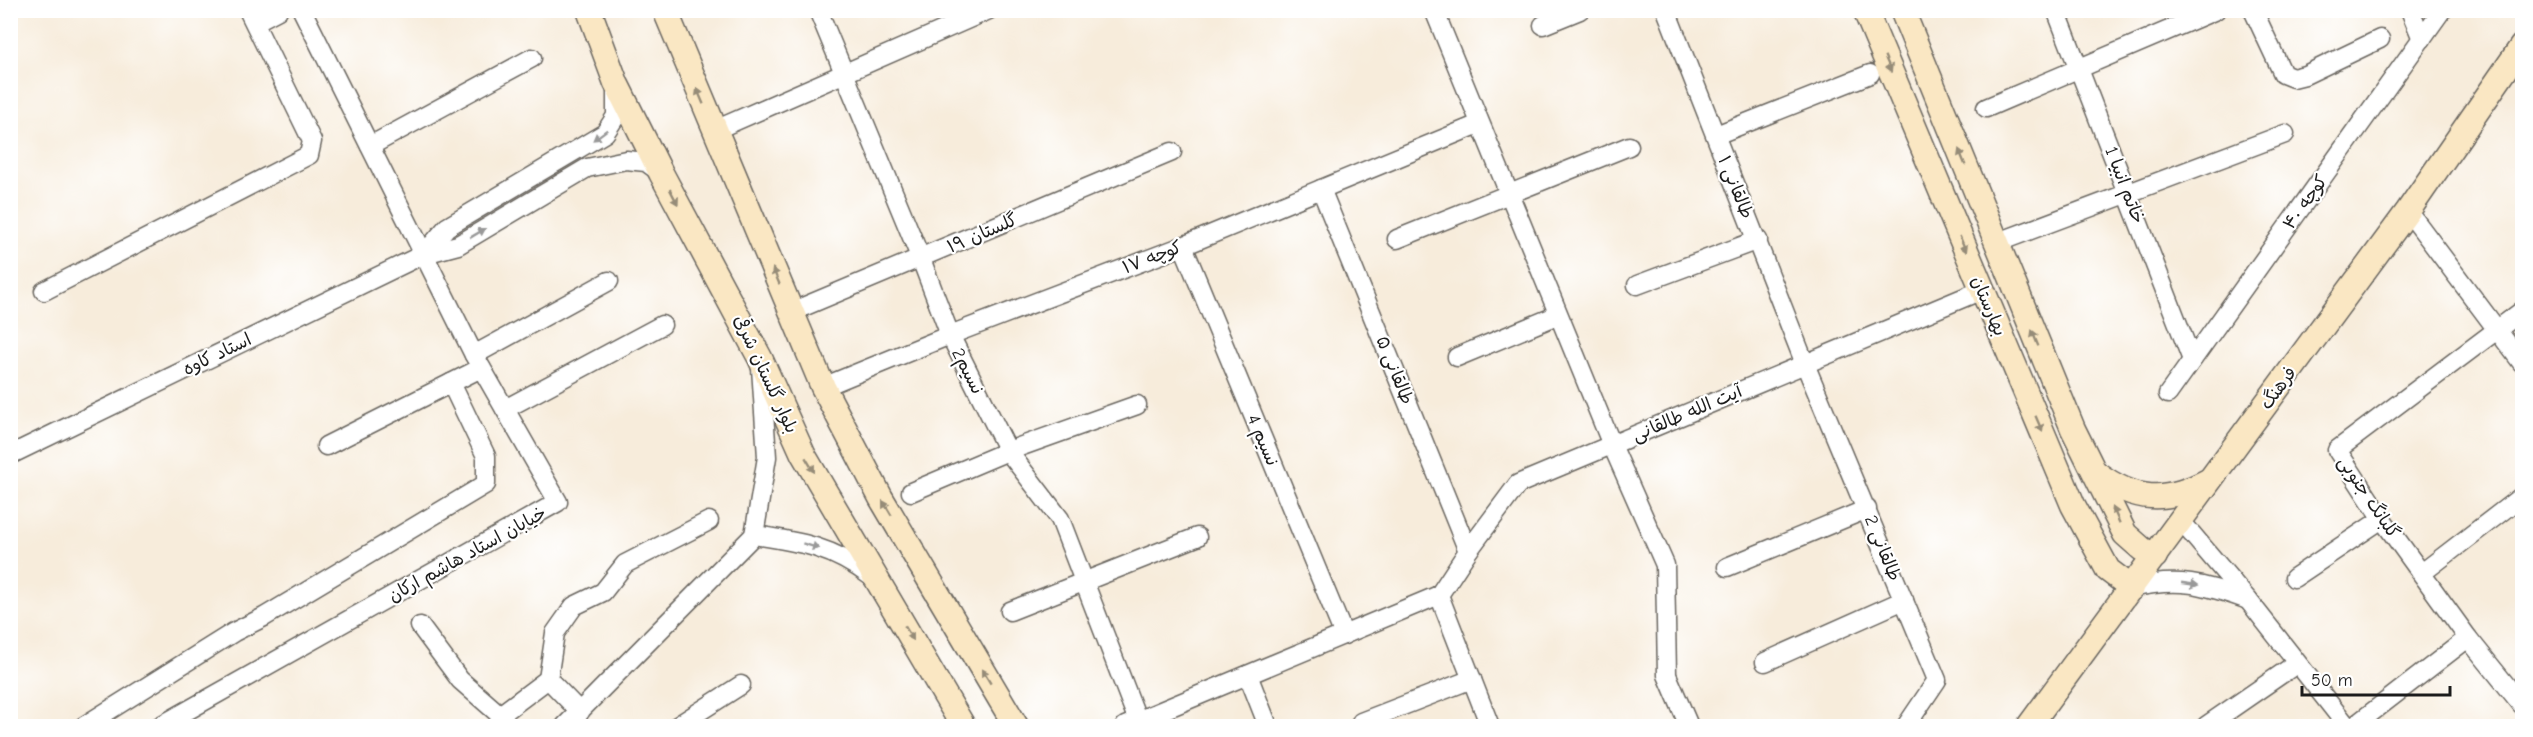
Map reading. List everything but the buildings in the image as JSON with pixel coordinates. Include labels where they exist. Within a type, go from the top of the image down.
[{"type":"street","points":[[44,291],[309,155],[312,141],[251,16],[278,10]]},
{"type":"street","name":"خیابان استاد هاشم ارکان","points":[[160,726],[558,502],[478,361],[302,10]]},
{"type":"street","name":"بلوار گلستان شرقی","points":[[590,10],[616,83],[661,173],[760,358],[803,454],[963,726]]},
{"type":"street","points":[[665,10],[823,387],[881,498],[1016,726]]},
{"type":"street","name":"نسیم2","points":[[818,10],[921,258],[950,335],[1008,451],[1060,519],[1132,724]]},
{"type":"street","points":[[715,130],[843,74],[959,16],[989,10]]},
{"type":"street","points":[[1434,10],[1557,315],[1665,565],[1666,675],[1689,726]]},
{"type":"street","points":[[1543,26],[1580,10]]},
{"type":"street","name":"طالقانی ۱","points":[[1666,10],[1805,364]]},
{"type":"street","name":"بهارستان","points":[[1865,10],[2073,505],[2108,570],[2132,588]]},
{"type":"street","name":"بهارستان","points":[[1902,10],[2064,407],[2125,534],[2142,549],[2155,556]]},
{"type":"street","name":"خاتم انبیا 1","points":[[2056,10],[2192,360]]},
{"type":"street","points":[[1986,108],[2216,10]]},
{"type":"street","points":[[2253,10],[2283,74],[2293,78],[2305,75],[2380,39]]},
{"type":"street","points":[[2410,10],[2422,39]]},
{"type":"street","name":"کوچه ۴۰","points":[[2168,393],[2442,10]]},
{"type":"street","name":"فرهنگ","points":[[2029,726],[2408,211],[2523,46]]},
{"type":"street","points":[[370,146],[532,58]]},
{"type":"street","points":[[1716,135],[1870,74]]},
{"type":"street","name":"استاد کاوه","points":[[424,254],[447,227],[605,133],[616,116],[616,83]]},
{"type":"street","name":"کوچه ۱۷","points":[[823,387],[950,335],[1182,246],[1479,124]]},
{"type":"street","points":[[1996,243],[2285,134]]},
{"type":"street","points":[[1397,239],[1629,146]]},
{"type":"street","name":"گلستان ۱۹","points":[[791,312],[1172,152]]},
{"type":"street","name":"استاد کاوه","points":[[10,455],[424,254],[458,245],[587,168],[626,160],[646,162],[661,173]]},
{"type":"street","name":"طالقانی ۵","points":[[1321,189],[1468,551]]},
{"type":"street","points":[[2408,211],[2523,363]]},
{"type":"street","points":[[1637,285],[1758,240]]},
{"type":"street","name":"نسیم 4","points":[[1182,246],[1344,634]]},
{"type":"street","points":[[1982,290],[2011,278]]},
{"type":"street","points":[[326,446],[451,383],[478,361],[609,281]]},
{"type":"street","name":"آیت الله طالقانی","points":[[1439,595],[1468,551],[1518,484],[1982,290]]},
{"type":"street","points":[[2498,329],[2523,311]]},
{"type":"street","points":[[1457,357],[1557,315]]},
{"type":"street","points":[[505,409],[662,325]]},
{"type":"street","name":"گلبانگ جنوبی","points":[[2498,329],[2337,450],[2382,519],[2468,638],[2521,700]]},
{"type":"street","points":[[565,726],[754,536],[767,457],[760,358]]},
{"type":"street","name":"طالقانی 2","points":[[1805,364],[1937,680],[1906,726]]},
{"type":"street","points":[[84,726],[234,632],[264,617],[486,484],[486,456],[451,383]]},
{"type":"street","points":[[911,492],[1008,451],[1137,405]]},
{"type":"street","points":[[2094,471],[2113,485],[2130,493],[2160,498],[2185,493],[2210,480]]},
{"type":"street","points":[[2422,573],[2523,496]]},
{"type":"street","points":[[1727,567],[1867,509]]},
{"type":"street","points":[[2294,578],[2382,519]]},
{"type":"street","points":[[420,626],[460,680],[500,715],[548,679],[555,633],[574,606],[603,592],[625,564],[709,521]]},
{"type":"street","points":[[2181,521],[2248,600],[2347,726]]},
{"type":"street","points":[[754,536],[809,544],[852,562],[879,582]]},
{"type":"street","points":[[1010,611],[1197,537]]},
{"type":"street","points":[[2132,588],[2175,581],[2212,587],[2248,600]]},
{"type":"street","points":[[1132,724],[1439,595],[1490,726]]},
{"type":"street","points":[[1765,662],[1904,600]]},
{"type":"street","points":[[2354,726],[2468,638]]},
{"type":"street","points":[[2206,726],[2296,664]]},
{"type":"street","points":[[1248,675],[1268,726]]},
{"type":"street","points":[[548,679],[580,712]]},
{"type":"street","points":[[1361,722],[1472,679]]},
{"type":"street","points":[[678,726],[741,685]]}]
